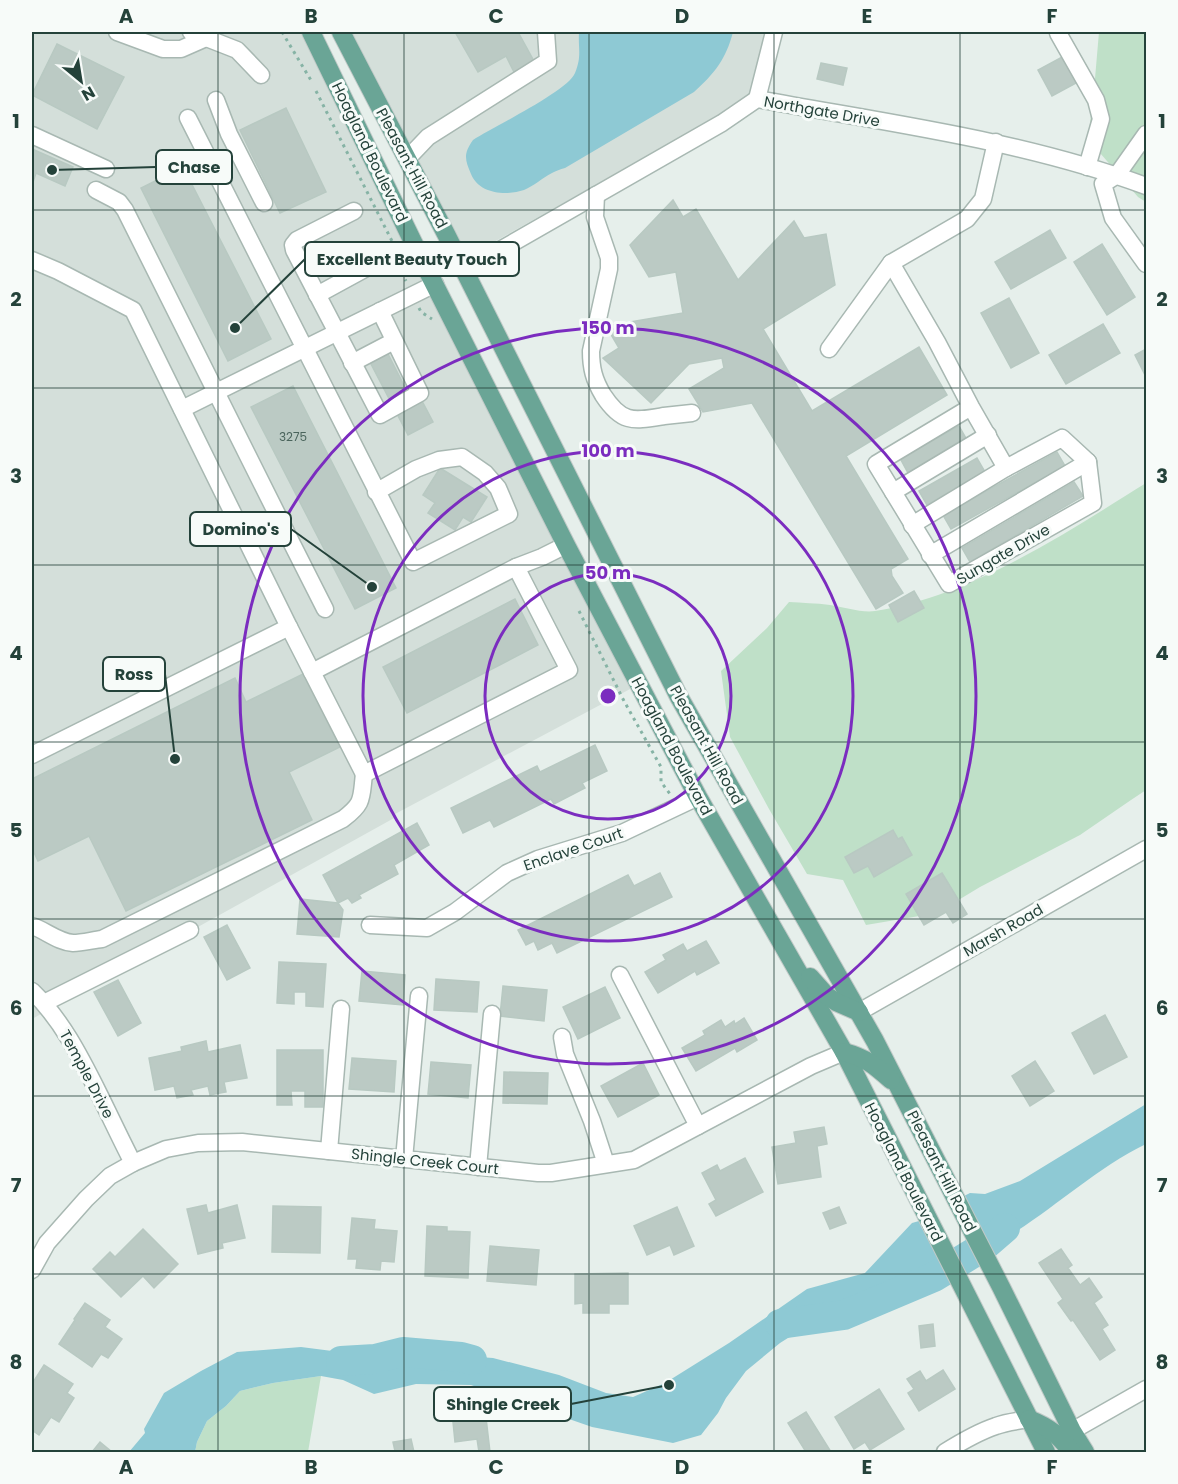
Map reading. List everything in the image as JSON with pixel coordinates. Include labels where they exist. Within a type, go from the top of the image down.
[{"type":"main road","name":"Hoagland Boulevard","points":[[311,32],[566,545],[698,797],[844,1052],[1046,1452]]},
{"type":"main road","name":"Pleasant Hill Road","points":[[341,32],[464,270],[679,697],[859,1012],[1001,1287],[1072,1431],[1085,1452]]},
{"type":"main road","points":[[435,284],[464,270]]},
{"type":"main road","points":[[790,957],[826,995],[859,1012]]},
{"type":"main road","points":[[844,1052],[860,1056],[873,1063],[899,1088]]},
{"type":"main road","points":[[1029,1419],[1047,1426],[1072,1452]]},
{"type":"street","points":[[117,32],[163,49],[181,49],[198,35],[237,50],[261,75]]},
{"type":"street","points":[[407,159],[428,137],[548,61],[546,32]]},
{"type":"street","points":[[757,99],[774,32]]},
{"type":"street","points":[[1058,33],[1096,100],[1101,119],[1087,167]]},
{"type":"street","name":"Northgate Drive","points":[[464,270],[722,123],[757,99],[996,142],[1117,175],[1146,186]]},
{"type":"street","points":[[216,100],[229,134],[264,203]]},
{"type":"street","points":[[188,118],[376,492],[413,562],[508,514],[498,488],[485,472],[462,457],[439,459],[416,469],[376,492]]},
{"type":"street","points":[[1146,134],[1117,175],[1103,184],[1113,218],[1146,264]]},
{"type":"street","points":[[32,135],[106,170]]},
{"type":"street","points":[[829,349],[891,263],[967,219],[983,199],[996,142]]},
{"type":"street","points":[[96,190],[119,202],[125,210],[325,609]]},
{"type":"street","points":[[596,195],[595,217],[609,258],[609,269],[591,351],[593,377],[610,405],[621,415],[633,420],[692,413]]},
{"type":"street","points":[[354,211],[297,240],[293,245],[316,295],[380,415],[420,393],[380,311]]},
{"type":"street","points":[[316,295],[383,259]]},
{"type":"street","points":[[32,260],[133,310],[364,774],[361,802],[343,819],[102,939],[72,943],[32,926]]},
{"type":"street","points":[[891,263],[1006,468]]},
{"type":"street","points":[[182,409],[435,284]]},
{"type":"street","points":[[352,363],[394,341]]},
{"type":"street","name":"Sungate Drive","points":[[971,407],[876,464],[949,585],[1092,503],[1088,462]]},
{"type":"street","points":[[892,492],[988,435]]},
{"type":"street","points":[[912,525],[1006,468],[1062,438],[1088,462],[930,555]]},
{"type":"street","points":[[246,537],[280,520]]},
{"type":"street","points":[[312,672],[516,567],[566,545]]},
{"type":"street","points":[[364,774],[569,670],[516,567]]},
{"type":"street","points":[[32,755],[289,627]]},
{"type":"street","name":"Enclave Court","points":[[370,925],[427,928],[455,912],[507,873],[538,860],[622,833],[698,797]]},
{"type":"street","name":"Marsh Road","points":[[859,1012],[1146,849]]},
{"type":"street","points":[[38,997],[190,930]]},
{"type":"street","points":[[620,975],[698,1126]]},
{"type":"street","points":[[404,1159],[419,996]]},
{"type":"street","name":"Temple Drive","points":[[38,997],[79,1054],[133,1163]]},
{"type":"street","points":[[328,1151],[341,1009]]},
{"type":"street","points":[[478,1167],[492,1014]]},
{"type":"street","points":[[562,1037],[565,1054],[592,1121],[606,1164]]},
{"type":"street","name":"Shingle Creek Court","points":[[32,1270],[47,1243],[110,1176],[166,1149],[198,1143],[242,1142],[551,1173],[634,1160],[811,1066],[844,1052]]},
{"type":"street","points":[[1072,1431],[1146,1389]]},
{"type":"street","points":[[945,1452],[985,1430],[1029,1419]]},
{"type":"path","points":[[282,32],[312,82]]},
{"type":"shaded area","points":[[32,32],[301,32],[632,688],[395,814],[396,817],[32,1019]]},
{"type":"shaded area","points":[[351,32],[767,32],[748,100],[467,257]]},
{"type":"green space","points":[[1099,32],[1146,32],[1146,202],[1138,197],[1088,139]]},
{"type":"green space","points":[[1146,483],[1146,790],[1080,835],[980,887],[937,913],[866,925],[843,880],[807,874],[769,809],[730,737],[721,671],[767,628],[789,602],[825,604],[858,611],[875,611],[911,604],[981,578],[1016,560],[1050,542]]},
{"type":"green space","points":[[321,1376],[308,1452],[195,1452],[207,1421],[240,1391],[273,1383]]},
{"type":"water","points":[[579,32],[733,32],[719,65],[694,92],[524,190],[501,193],[480,186],[471,174],[466,161],[466,153],[473,140],[545,99],[569,81],[575,73],[578,62]]},
{"type":"water","points":[[1146,1104],[1146,1144],[1105,1168],[1030,1222],[990,1247],[964,1196],[970,1193],[985,1194],[1020,1181]]},
{"type":"water","points":[[919,1221],[944,1269],[880,1289],[818,1319],[780,1343],[746,1371],[701,1435],[673,1443],[592,1427],[471,1385],[416,1384],[374,1394],[343,1380],[321,1376],[273,1383],[240,1391],[207,1421],[195,1452],[129,1452],[145,1433],[144,1429],[164,1393],[237,1352],[301,1347],[379,1357],[438,1354],[493,1358],[559,1375],[606,1393],[633,1397],[665,1383],[729,1343],[807,1289],[865,1273],[912,1223]]},
{"type":"building","points":[[455,32],[518,32],[535,63],[515,74],[506,56],[478,72]]},
{"type":"building","points":[[57,44],[124,77],[97,129],[32,95]]},
{"type":"building","points":[[1064,56],[1078,82],[1052,96],[1038,70]]},
{"type":"building","points":[[821,63],[847,68],[843,85],[817,79]]},
{"type":"building","points":[[286,108],[326,192],[280,213],[240,130]]},
{"type":"building","points":[[32,149],[73,167],[65,186],[36,173],[32,185]]},
{"type":"building","points":[[183,167],[271,339],[228,361],[141,188]]},
{"type":"building","points":[[673,200],[683,217],[696,209],[738,280],[794,221],[804,238],[826,234],[835,285],[763,329],[812,411],[919,347],[947,395],[846,456],[908,559],[891,569],[892,576],[903,593],[876,609],[752,403],[703,412],[689,389],[724,368],[722,358],[689,364],[651,403],[603,358],[619,348],[606,326],[683,313],[676,272],[649,277],[630,245]]},
{"type":"building","points":[[1050,230],[1066,258],[1011,289],[995,262]]},
{"type":"building","points":[[1102,244],[1135,297],[1107,315],[1074,262]]},
{"type":"building","points":[[1009,298],[1039,353],[1011,368],[981,313]]},
{"type":"building","points":[[1103,324],[1120,353],[1066,384],[1049,355]]},
{"type":"building","points":[[1146,349],[1146,377],[1135,355]]},
{"type":"building","points":[[387,352],[414,405],[422,401],[433,422],[408,435],[370,362]]},
{"type":"building","points":[[293,386],[396,588],[355,609],[251,407]]},
{"type":"building","points":[[959,426],[967,440],[908,473],[900,458]]},
{"type":"building","points":[[1057,452],[1065,466],[951,529],[943,515]]},
{"type":"building","points":[[977,458],[985,472],[927,505],[919,491]]},
{"type":"building","points":[[440,468],[487,497],[471,522],[463,517],[455,530],[428,513],[435,503],[423,495]]},
{"type":"building","points":[[1074,482],[1083,496],[970,562],[962,548]]},
{"type":"building","points":[[914,591],[924,608],[898,622],[889,605]]},
{"type":"building","points":[[515,599],[538,645],[407,713],[383,667]]},
{"type":"building","points":[[303,674],[340,747],[289,772],[312,820],[126,911],[89,836],[38,861],[32,848],[32,779],[235,678],[246,702]]},
{"type":"building","points":[[595,745],[607,771],[582,783],[585,788],[554,804],[551,799],[494,827],[490,820],[463,833],[451,808],[537,766],[540,772]]},
{"type":"building","points":[[417,823],[429,845],[394,865],[398,874],[359,895],[361,898],[352,903],[348,898],[338,903],[323,875]]},
{"type":"building","points":[[893,830],[898,839],[902,837],[912,855],[874,877],[868,866],[854,873],[845,857]]},
{"type":"building","points":[[660,873],[672,897],[557,953],[552,943],[538,950],[534,941],[526,945],[518,930],[628,875],[634,886]]},
{"type":"building","points":[[942,873],[967,914],[953,923],[946,912],[924,925],[906,894]]},
{"type":"building","points":[[300,899],[338,903],[343,910],[339,937],[297,934]]},
{"type":"building","points":[[227,925],[250,968],[227,980],[204,937]]},
{"type":"building","points":[[706,941],[719,963],[697,975],[695,971],[658,993],[645,972],[666,960],[663,955],[683,944],[687,951]]},
{"type":"building","points":[[279,962],[326,964],[323,1007],[306,1006],[306,992],[294,992],[294,1004],[277,1003]]},
{"type":"building","points":[[362,971],[405,975],[403,1005],[359,1001]]},
{"type":"building","points":[[436,979],[479,982],[477,1012],[434,1010]]},
{"type":"building","points":[[118,980],[141,1023],[118,1036],[94,992]]},
{"type":"building","points":[[503,986],[547,990],[544,1021],[500,1016]]},
{"type":"building","points":[[605,987],[620,1018],[578,1039],[563,1007]]},
{"type":"building","points":[[1105,1015],[1127,1057],[1094,1074],[1072,1033]]},
{"type":"building","points":[[744,1018],[757,1040],[737,1052],[735,1048],[696,1071],[682,1048],[705,1035],[703,1031],[721,1020],[725,1027]]},
{"type":"building","points":[[206,1041],[208,1052],[240,1045],[247,1078],[224,1082],[226,1092],[210,1095],[208,1086],[191,1090],[193,1095],[177,1098],[174,1086],[155,1090],[149,1058],[182,1051],[181,1047]]},
{"type":"building","points":[[277,1050],[323,1050],[323,1107],[305,1107],[305,1091],[291,1091],[292,1105],[277,1105]]},
{"type":"building","points":[[352,1058],[396,1061],[394,1092],[349,1089]]},
{"type":"building","points":[[1035,1061],[1054,1091],[1030,1106],[1012,1076]]},
{"type":"building","points":[[431,1062],[471,1065],[468,1098],[428,1094]]},
{"type":"building","points":[[643,1063],[659,1095],[618,1117],[601,1086]]},
{"type":"building","points":[[504,1072],[548,1073],[547,1104],[503,1103]]},
{"type":"building","points":[[824,1127],[827,1144],[817,1146],[821,1177],[778,1184],[772,1147],[796,1143],[794,1132]]},
{"type":"building","points":[[745,1158],[763,1192],[716,1216],[709,1204],[716,1200],[702,1173],[717,1165],[720,1171]]},
{"type":"building","points":[[206,1205],[208,1213],[237,1205],[245,1238],[222,1243],[223,1248],[198,1254],[187,1209]]},
{"type":"building","points":[[273,1206],[321,1207],[320,1253],[272,1252]]},
{"type":"building","points":[[677,1207],[694,1246],[674,1255],[670,1245],[647,1255],[634,1226]]},
{"type":"building","points":[[839,1207],[846,1223],[830,1229],[823,1213]]},
{"type":"building","points":[[352,1218],[375,1220],[374,1229],[397,1231],[394,1262],[381,1261],[380,1270],[356,1268],[357,1259],[348,1259]]},
{"type":"building","points":[[427,1226],[447,1227],[447,1231],[470,1232],[468,1278],[425,1276]]},
{"type":"building","points":[[143,1229],[178,1264],[154,1288],[143,1276],[121,1297],[93,1269],[110,1252],[115,1257]]},
{"type":"building","points":[[490,1246],[539,1250],[536,1285],[487,1281]]},
{"type":"building","points":[[1061,1249],[1072,1265],[1068,1268],[1080,1285],[1089,1278],[1102,1297],[1094,1303],[1108,1325],[1102,1329],[1115,1350],[1100,1360],[1073,1320],[1071,1321],[1058,1303],[1063,1299],[1039,1263]]},
{"type":"building","points":[[628,1273],[628,1304],[609,1304],[609,1313],[583,1313],[583,1303],[575,1304],[575,1274]]},
{"type":"building","points":[[85,1303],[110,1320],[105,1327],[122,1339],[108,1358],[101,1354],[92,1367],[59,1344]]},
{"type":"building","points":[[933,1324],[935,1346],[921,1348],[919,1326]]},
{"type":"building","points":[[44,1365],[73,1384],[67,1393],[74,1398],[59,1422],[51,1417],[39,1435],[32,1430],[32,1384]]},
{"type":"building","points":[[943,1370],[955,1389],[919,1411],[908,1393],[914,1389],[907,1379],[920,1371],[926,1381]]},
{"type":"building","points":[[879,1389],[904,1429],[870,1450],[865,1442],[854,1449],[835,1417]]},
{"type":"building","points":[[485,1409],[490,1452],[479,1452],[477,1439],[455,1442],[452,1412]]},
{"type":"building","points":[[806,1412],[831,1452],[806,1452],[788,1423]]},
{"type":"building","points":[[411,1439],[414,1452],[385,1452],[395,1451],[393,1442]]},
{"type":"building","points":[[100,1442],[112,1452],[92,1452]]},
{"type":"waterway","points":[[780,1324],[844,1315],[934,1277],[983,1247],[1005,1228]]},
{"type":"waterway","points":[[341,1361],[375,1359],[403,1352],[472,1360]]},
{"type":"place","name":"Chase","points":[[52,170]]},
{"type":"place","name":"Excellent Beauty Touch","points":[[235,328]]},
{"type":"place","name":"Domino's","points":[[372,587]]},
{"type":"place","name":"Ross","points":[[175,759]]},
{"type":"place","name":"Shingle Creek","points":[[669,1385]]}]
